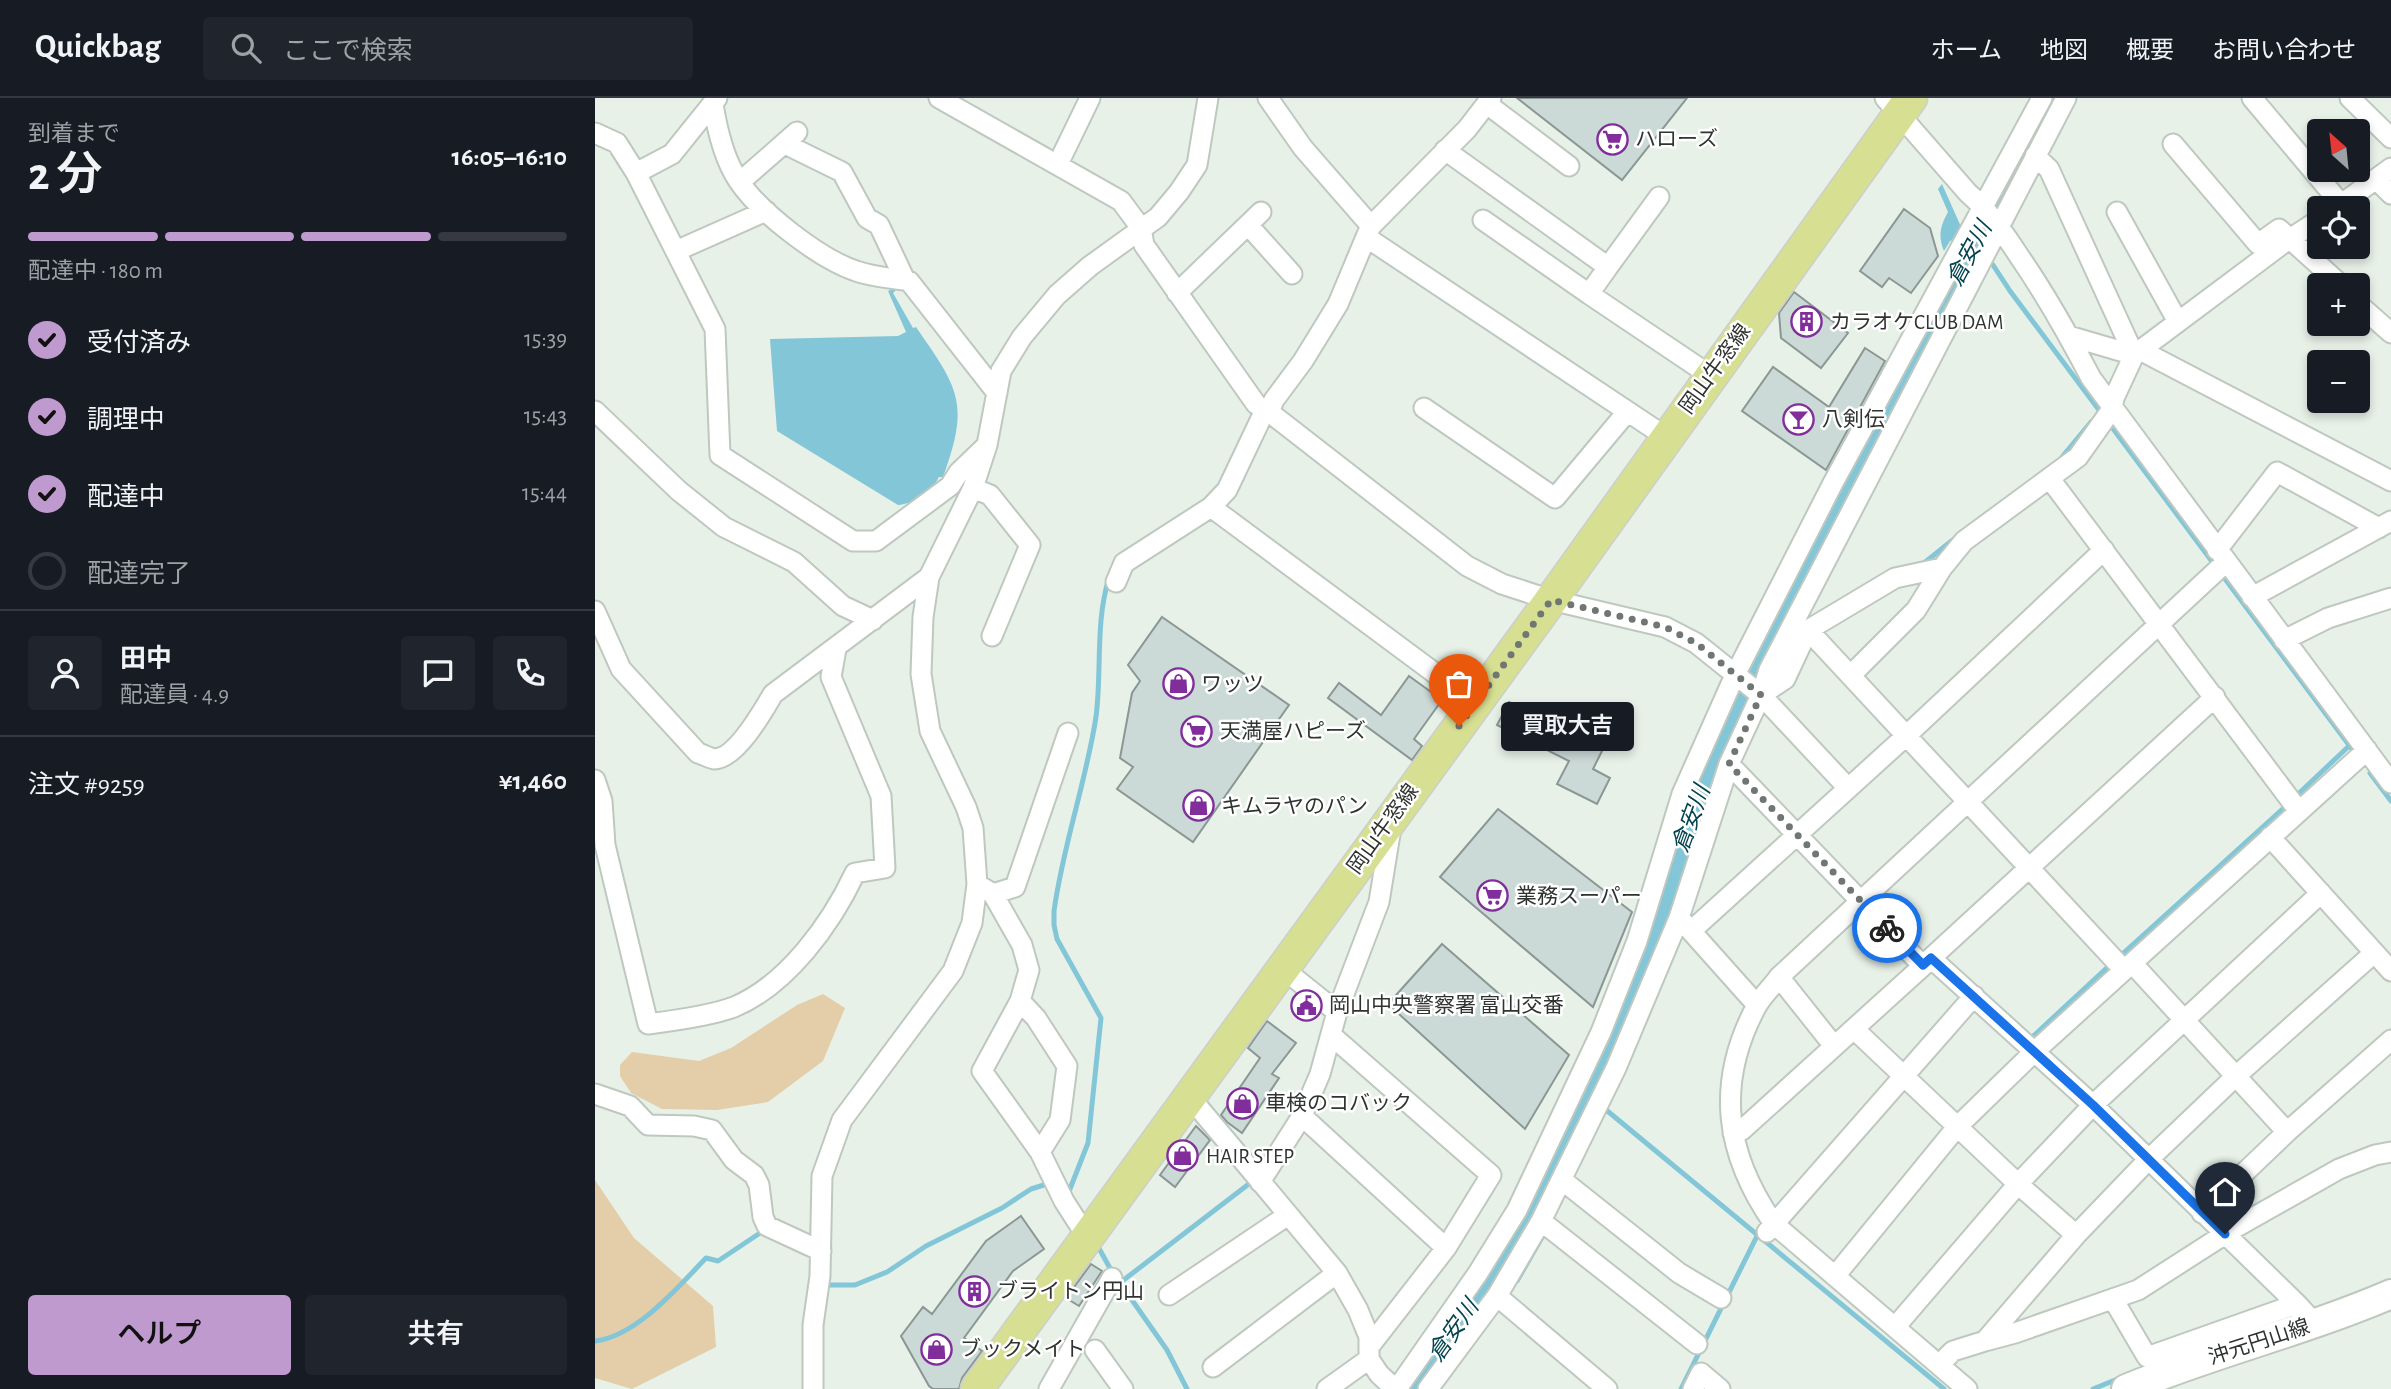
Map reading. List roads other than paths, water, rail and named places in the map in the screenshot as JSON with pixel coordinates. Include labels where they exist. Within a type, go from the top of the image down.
[{"type":"main road","name":"岡山牛窓線","points":[[977,1389],[1551,600],[1711,376],[1898,103]]},
{"type":"main road","name":"沖元円山線","points":[[2126,1389],[2304,1313],[2346,1314],[2391,1294]]},
{"type":"street","points":[[939,98],[1121,201],[1141,228],[1144,246],[1248,396],[1467,566],[1501,584],[1551,600],[1665,627],[1696,643],[1747,684],[1848,788]]},
{"type":"street","points":[[1058,164],[1090,98]]},
{"type":"street","points":[[1087,1237],[1064,1201],[1040,1153],[982,1071],[1020,1001],[1029,970],[1023,945],[985,889],[966,807],[930,731],[921,674],[923,617],[929,577],[973,488],[987,445],[1001,371],[1022,337],[1057,295],[1090,266],[1158,217],[1179,192],[1197,165],[1208,98]]},
{"type":"street","points":[[1268,98],[1303,148],[1368,226],[1666,438]]},
{"type":"street","points":[[1189,1096],[1337,1273],[1358,1310],[1369,1337],[1369,1353],[1379,1374],[1396,1389],[1478,1273],[1685,924],[1729,764],[1747,684],[1769,670],[1990,215],[1998,177],[2042,98]]},
{"type":"street","points":[[1428,1389],[1501,1299],[1546,1224],[1566,1183],[1682,794],[1747,684],[1833,483],[1990,215],[2035,156],[2066,98]]},
{"type":"street","points":[[2252,98],[2332,196]]},
{"type":"street","points":[[2350,98],[2391,138]]},
{"type":"street","points":[[715,101],[725,151],[740,182],[757,204],[829,259],[858,272],[909,281],[997,393]]},
{"type":"street","points":[[636,173],[672,154],[715,101]]},
{"type":"street","points":[[1116,582],[1124,562],[1211,507],[1227,490],[1264,410],[1303,361],[1338,304],[1368,226],[1467,129],[1489,101],[1569,166]]},
{"type":"street","points":[[1898,103],[1968,193],[1990,215],[2037,282],[2091,378],[2220,562],[2252,597],[2391,783]]},
{"type":"street","points":[[595,133],[617,143],[636,173],[716,329],[720,455],[853,541],[876,541],[950,486],[959,472],[987,445]]},
{"type":"street","points":[[740,182],[791,138],[842,172],[867,218],[879,225],[905,280]]},
{"type":"street","points":[[2173,144],[2258,244],[2279,229],[2328,273]]},
{"type":"street","points":[[1445,150],[1608,267]]},
{"type":"street","points":[[2035,156],[2049,169],[2132,351]]},
{"type":"street","points":[[2347,196],[2383,173],[2391,194]]},
{"type":"street","points":[[1588,294],[1658,197]]},
{"type":"street","points":[[676,251],[766,211]]},
{"type":"street","points":[[2117,212],[2176,318]]},
{"type":"street","points":[[1177,293],[1255,218],[1292,274]]},
{"type":"street","points":[[1483,220],[1711,376]]},
{"type":"street","points":[[1851,675],[1916,610],[1942,568],[1964,541],[2078,457],[2112,408],[2132,351],[2307,229]]},
{"type":"street","points":[[2370,314],[2391,333]]},
{"type":"street","points":[[2069,336],[2132,351],[2391,481]]},
{"type":"street","points":[[1424,408],[1555,498],[1627,412]]},
{"type":"street","points":[[598,417],[679,491],[724,527],[794,562],[843,606],[873,620]]},
{"type":"street","points":[[1967,1389],[1835,1276],[1770,1229],[1737,1154],[1730,1112],[1734,1067],[1742,1038],[1757,1004],[1779,977],[2160,624],[2220,562],[2277,472],[2385,525]]},
{"type":"street","points":[[2050,479],[2294,803]]},
{"type":"street","points":[[973,488],[990,495],[1030,545],[992,636]]},
{"type":"street","points":[[1211,507],[1475,704]]},
{"type":"street","points":[[2252,597],[2385,525]]},
{"type":"street","points":[[1685,924],[1797,834],[2104,550]]},
{"type":"street","points":[[1747,684],[1786,679],[1808,630],[1895,578],[1942,568]]},
{"type":"street","points":[[595,611],[621,669],[698,753],[714,759],[728,754],[757,722],[773,694],[929,577]]},
{"type":"street","points":[[2284,640],[2328,618],[2391,598]]},
{"type":"street","points":[[1808,630],[2029,866],[2122,963],[2183,1020],[2287,1132]]},
{"type":"street","points":[[595,780],[602,801],[605,845],[649,1024],[733,1007],[771,984],[816,939],[844,896],[855,873],[885,867],[881,796],[831,677],[836,649]]},
{"type":"street","points":[[1733,1133],[1742,1130],[1854,1029],[2215,697]]},
{"type":"street","points":[[985,889],[1015,887],[1068,733]]},
{"type":"street","points":[[1835,1276],[1957,1127],[2029,1045],[2270,837],[2294,803],[2367,750]]},
{"type":"street","points":[[1729,764],[1861,900],[1970,1000],[2029,1045],[2304,1313],[2147,1357],[2113,1299]]},
{"type":"street","points":[[1258,1179],[1302,1116],[1320,1074],[1331,1035],[1333,1009],[1379,902],[1393,816]]},
{"type":"street","points":[[2270,837],[2391,971]]},
{"type":"street","points":[[813,1389],[813,1325],[820,1276],[822,1176],[842,1120],[953,971],[985,889]]},
{"type":"street","points":[[1896,1326],[2018,1184],[2093,1105],[2321,893]]},
{"type":"street","points":[[1685,924],[1757,1004]]},
{"type":"street","points":[[1985,1341],[2076,1235],[2148,1160],[2236,1076],[2374,953]]},
{"type":"street","points":[[1282,968],[1333,1009]]},
{"type":"street","points":[[1779,977],[1835,1046]]},
{"type":"street","points":[[1770,1229],[1900,1073],[1970,1000]]},
{"type":"street","points":[[1020,1001],[1036,1018],[1067,1066],[1060,1120],[1040,1153]]},
{"type":"street","points":[[1854,1029],[2076,1235]]},
{"type":"street","points":[[1327,1389],[1369,1353],[1446,1248],[1491,1175],[1331,1035]]},
{"type":"street","points":[[2202,1213],[2287,1132],[2391,1040]]},
{"type":"street","points":[[595,1094],[630,1106],[648,1125],[694,1126],[712,1130],[734,1160],[754,1175],[759,1185],[763,1217],[767,1226],[821,1251]]},
{"type":"street","points":[[1302,1116],[1446,1248]]},
{"type":"street","points":[[1939,1365],[1953,1351],[2015,1333],[2138,1290],[2225,1234],[2339,1168],[2375,1155],[2391,1153]]},
{"type":"street","points":[[1566,1183],[1679,1273],[1721,1298]]},
{"type":"street","points":[[1169,1296],[1288,1215]]},
{"type":"street","points":[[1546,1224],[1697,1344]]},
{"type":"street","points":[[1213,1367],[1337,1273]]},
{"type":"street","points":[[1049,1389],[1112,1278]]},
{"type":"street","points":[[1501,1299],[1607,1389]]},
{"type":"street","points":[[1095,1350],[1123,1389]]},
{"type":"street","points":[[1693,1389],[1701,1373],[1720,1389]]},
{"type":"water","points":[[1942,184],[1962,229],[1944,251],[1941,232],[1948,212],[1938,189]]},
{"type":"water","points":[[895,288],[893,293],[913,328],[916,327],[951,382],[958,413],[956,431],[943,477],[939,477],[922,496],[898,505],[777,431],[770,339],[898,336],[906,332],[888,291]]},
{"type":"waterway","name":"倉安川","points":[[1413,1389],[1488,1282],[1542,1184],[1609,1050],[1700,793],[1751,672],[2052,98]]},
{"type":"waterway","points":[[1993,265],[2102,414]]},
{"type":"waterway","points":[[2062,457],[2091,422]]},
{"type":"waterway","points":[[2111,426],[2352,749]]},
{"type":"waterway","points":[[1919,564],[1924,563],[1959,535]]},
{"type":"waterway","points":[[1068,1194],[1088,1143],[1101,1018],[1057,939],[1054,911],[1096,717],[1100,629],[1109,578]]},
{"type":"waterway","points":[[2294,798],[2349,746]]},
{"type":"waterway","points":[[2370,773],[2391,801]]},
{"type":"waterway","points":[[2118,958],[2287,805]]},
{"type":"waterway","points":[[2028,1041],[2111,964]]},
{"type":"waterway","points":[[1604,1113],[1605,1109],[1944,1389]]},
{"type":"waterway","points":[[1121,1282],[1254,1180]]},
{"type":"waterway","points":[[827,1285],[855,1285],[887,1272],[926,1246],[1002,1208],[1031,1189],[1047,1184]]},
{"type":"waterway","points":[[595,1341],[611,1337],[641,1320],[670,1296],[706,1258],[718,1261],[765,1232]]},
{"type":"waterway","points":[[1517,1281],[1545,1232]]},
{"type":"waterway","points":[[1681,1389],[1759,1232]]},
{"type":"waterway","points":[[1096,1243],[1111,1270],[1167,1350],[1187,1389]]},
{"type":"waterway","points":[[2093,1389],[2120,1378]]},
{"type":"place","name":"ハローズ","points":[[1612,139]]},
{"type":"place","name":"カラオケCLUB DAM","points":[[1807,322]]},
{"type":"place","name":"八剣伝","points":[[1799,419]]},
{"type":"place","name":"ワッツ","points":[[1178,684]]},
{"type":"place","name":"買取大吉","points":[[1459,726]]},
{"type":"place","name":"天満屋ハピーズ","points":[[1197,731]]},
{"type":"place","name":"キムラヤのパン","points":[[1198,806]]},
{"type":"place","name":"業務スーパー","points":[[1493,896]]},
{"type":"place","name":"岡山中央警察署 富山交番","points":[[1306,1005]]},
{"type":"place","name":"車検のコバック","points":[[1242,1103]]},
{"type":"place","name":"HAIR STEP","points":[[1183,1156]]},
{"type":"place","name":"ブライトン円山","points":[[974,1291]]},
{"type":"place","name":"ブックメイト","points":[[937,1349]]}]
